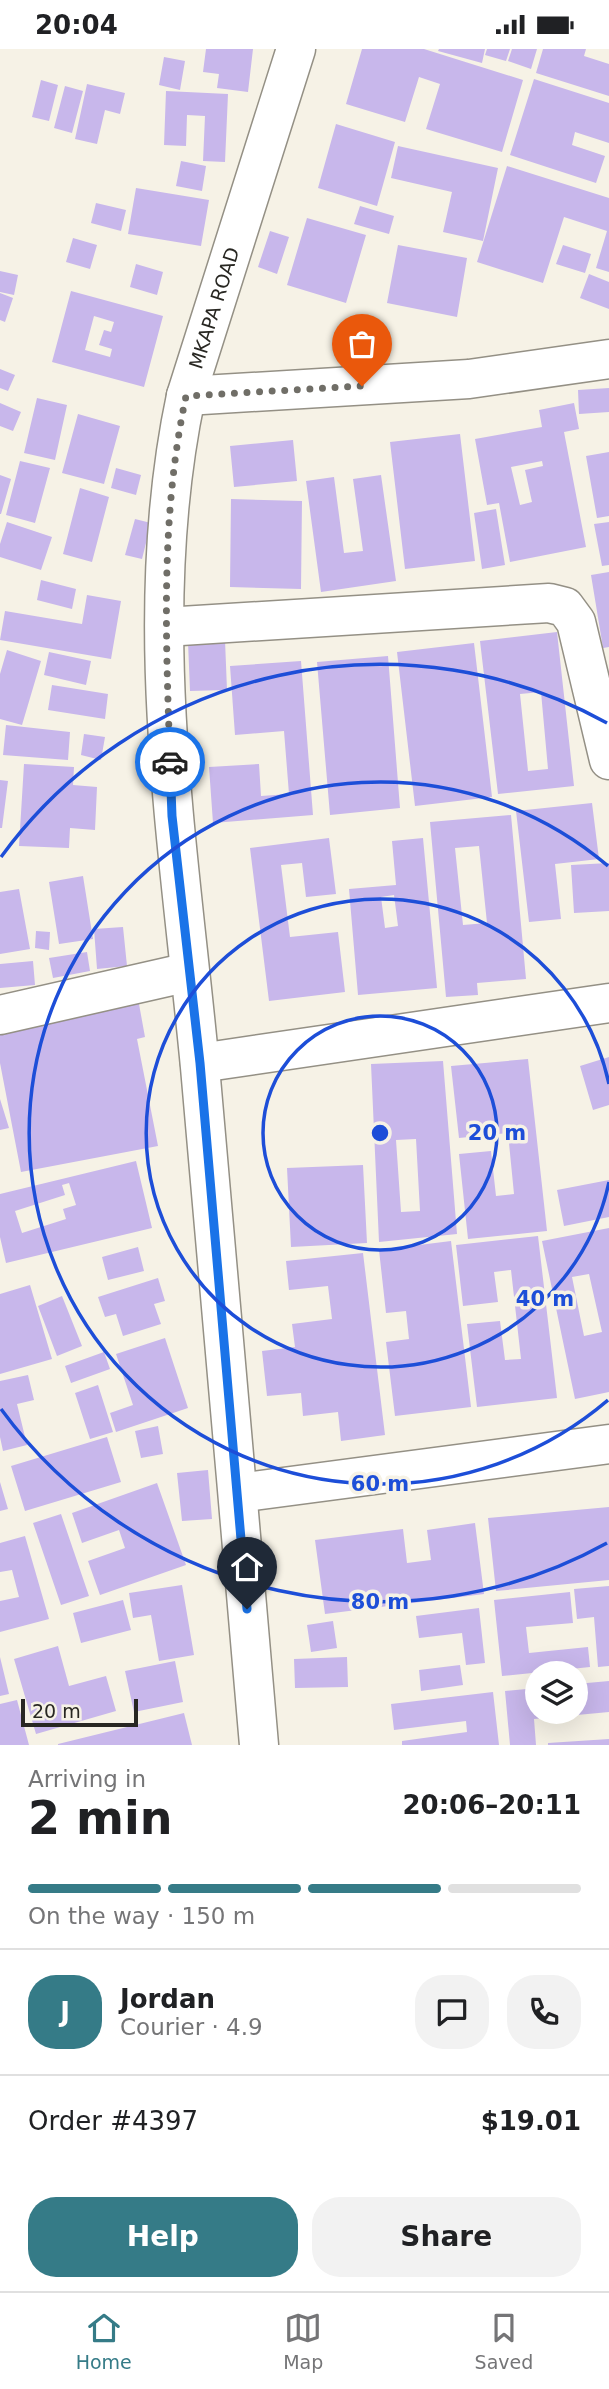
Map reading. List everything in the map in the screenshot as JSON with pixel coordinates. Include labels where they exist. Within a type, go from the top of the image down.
[{"type":"street","name":"MKAPA ROAD","points":[[259,1745],[200,1063],[172,816],[165,627],[168,506],[174,454],[186,396],[296,49]]},
{"type":"street","points":[[186,396],[469,379],[609,359]]},
{"type":"street","points":[[165,627],[549,603],[565,607],[576,622],[609,760]]},
{"type":"street","points":[[0,1015],[189,972]]},
{"type":"street","points":[[200,1063],[609,1003]]},
{"type":"street","points":[[238,1493],[609,1444]]},
{"type":"building","points":[[206,49],[253,49],[248,92],[217,88],[219,74],[203,72]]},
{"type":"building","points":[[362,49],[424,49],[523,80],[502,152],[426,129],[440,84],[419,77],[405,122],[346,104]]},
{"type":"building","points":[[485,49],[482,63],[438,51]]},
{"type":"building","points":[[487,49],[510,49],[506,61],[485,55]]},
{"type":"building","points":[[512,49],[537,49],[531,69],[508,61]]},
{"type":"building","points":[[543,49],[586,49],[584,56],[609,64],[609,96],[536,73]]},
{"type":"building","points":[[164,57],[185,61],[180,90],[159,85]]},
{"type":"building","points":[[534,79],[609,103],[609,143],[575,132],[572,145],[605,156],[596,183],[510,155]]},
{"type":"building","points":[[41,80],[58,85],[49,121],[32,117]]},
{"type":"building","points":[[87,84],[125,93],[120,114],[105,110],[97,144],[75,139]]},
{"type":"building","points":[[65,86],[83,91],[72,133],[54,128]]},
{"type":"building","points":[[166,91],[228,94],[225,162],[203,161],[205,116],[187,115],[186,146],[164,145]]},
{"type":"building","points":[[336,124],[395,142],[377,206],[318,188]]},
{"type":"building","points":[[398,146],[498,168],[483,241],[443,232],[452,192],[391,178]]},
{"type":"building","points":[[181,161],[206,166],[202,191],[176,186]]},
{"type":"building","points":[[507,166],[609,198],[609,272],[596,268],[607,231],[564,217],[543,283],[477,262]]},
{"type":"building","points":[[136,188],[209,200],[201,246],[128,234]]},
{"type":"building","points":[[96,203],[126,210],[121,231],[91,223]]},
{"type":"building","points":[[360,206],[394,216],[389,234],[354,224]]},
{"type":"building","points":[[307,218],[366,235],[346,303],[287,285]]},
{"type":"building","points":[[270,231],[289,237],[277,274],[258,267]]},
{"type":"building","points":[[73,238],[97,245],[90,269],[66,262]]},
{"type":"building","points":[[398,245],[467,258],[457,317],[387,303]]},
{"type":"building","points":[[563,245],[591,254],[585,273],[556,264]]},
{"type":"building","points":[[136,264],[163,272],[157,295],[130,287]]},
{"type":"building","points":[[0,271],[18,275],[14,295],[0,292]]},
{"type":"building","points":[[589,274],[609,282],[609,309],[580,298]]},
{"type":"building","points":[[71,291],[163,316],[144,387],[52,362]],"holes":[[[94,316],[114,322],[111,332],[104,330],[99,345],[112,349],[110,357],[85,350]]]},
{"type":"building","points":[[0,293],[13,298],[5,322],[0,320]]},
{"type":"building","points":[[0,369],[15,375],[8,391],[0,388]]},
{"type":"building","points":[[609,388],[609,412],[579,414],[578,390]]},
{"type":"building","points":[[37,398],[67,405],[55,460],[24,453]]},
{"type":"building","points":[[0,403],[21,412],[13,431],[0,426]]},
{"type":"building","points":[[574,403],[579,429],[564,432],[586,547],[510,562],[499,503],[487,505],[475,439],[542,427],[539,410]],"holes":[[[542,461],[543,466],[525,470],[532,502],[520,505],[511,467]]]},
{"type":"building","points":[[78,414],[120,426],[104,484],[62,473]]},
{"type":"building","points":[[460,434],[475,561],[405,569],[390,442]]},
{"type":"building","points":[[293,440],[297,481],[234,487],[230,446]]},
{"type":"building","points":[[609,452],[609,516],[597,518],[586,456]]},
{"type":"building","points":[[20,461],[50,468],[35,523],[6,515]]},
{"type":"building","points":[[116,468],[141,475],[136,495],[111,488]]},
{"type":"building","points":[[0,475],[11,479],[1,514],[0,514]]},
{"type":"building","points":[[381,475],[396,581],[321,592],[306,481],[334,477],[344,553],[363,551],[353,479]]},
{"type":"building","points":[[80,488],[109,497],[92,562],[63,554]]},
{"type":"building","points":[[231,499],[302,501],[301,589],[230,587]]},
{"type":"building","points":[[496,509],[505,565],[482,569],[474,513]]},
{"type":"building","points":[[135,519],[151,523],[142,559],[125,555]]},
{"type":"building","points":[[7,522],[52,537],[41,570],[0,557],[0,544]]},
{"type":"building","points":[[609,522],[609,565],[602,566],[594,524]]},
{"type":"building","points":[[609,572],[609,647],[603,648],[591,575]]},
{"type":"building","points":[[41,580],[76,589],[72,609],[37,600]]},
{"type":"building","points":[[87,595],[121,601],[111,659],[0,640],[5,611],[82,624]]},
{"type":"building","points":[[557,632],[574,786],[498,794],[480,641]],"holes":[[[541,692],[548,769],[528,771],[520,694]]]},
{"type":"building","points":[[225,640],[227,690],[190,691],[188,642]]},
{"type":"building","points":[[474,643],[492,797],[415,806],[397,652]]},
{"type":"building","points":[[7,650],[41,661],[22,725],[0,719],[0,674]]},
{"type":"building","points":[[49,652],[91,661],[86,685],[44,675]]},
{"type":"building","points":[[388,656],[400,808],[330,815],[317,662]]},
{"type":"building","points":[[301,661],[313,815],[213,823],[209,767],[259,764],[261,796],[289,794],[284,731],[235,735],[230,666]]},
{"type":"building","points":[[52,685],[108,694],[105,719],[48,710]]},
{"type":"building","points":[[6,725],[70,732],[68,760],[3,755]]},
{"type":"building","points":[[84,734],[105,737],[101,760],[81,755]]},
{"type":"building","points":[[24,764],[74,767],[73,785],[97,787],[95,830],[70,828],[69,848],[19,846]]},
{"type":"building","points":[[0,780],[8,781],[2,828],[0,828]]},
{"type":"building","points":[[592,803],[599,859],[555,864],[561,919],[529,922],[516,811]]},
{"type":"building","points":[[511,815],[526,979],[477,983],[478,995],[446,997],[430,822]],"holes":[[[479,846],[487,923],[463,925],[455,848]]]},
{"type":"building","points":[[329,838],[336,894],[306,897],[302,863],[281,865],[290,937],[338,932],[345,992],[269,1001],[250,848]]},
{"type":"building","points":[[423,838],[437,988],[358,995],[349,889],[396,885],[392,841]],"holes":[[[394,895],[398,926],[385,928],[381,897]]]},
{"type":"building","points":[[609,863],[609,911],[574,913],[571,865]]},
{"type":"building","points":[[83,876],[93,939],[59,944],[49,882]]},
{"type":"building","points":[[19,889],[30,949],[0,954],[0,892]]},
{"type":"building","points":[[123,927],[127,966],[97,969],[94,929]]},
{"type":"building","points":[[36,931],[50,932],[49,950],[35,948]]},
{"type":"building","points":[[87,952],[90,971],[53,978],[49,958]]},
{"type":"building","points":[[33,961],[35,985],[0,988],[0,964]]},
{"type":"building","points":[[137,993],[145,1037],[137,1039],[158,1146],[21,1172],[0,1063],[0,1019]]},
{"type":"building","points":[[609,1057],[609,1105],[593,1110],[580,1066]]},
{"type":"building","points":[[528,1059],[547,1231],[468,1239],[459,1154],[491,1151],[496,1196],[514,1194],[508,1133],[459,1138],[451,1066]]},
{"type":"building","points":[[443,1061],[457,1234],[379,1242],[371,1064]],"holes":[[[416,1139],[420,1211],[401,1212],[396,1140]]]},
{"type":"building","points":[[0,1099],[9,1128],[0,1130]]},
{"type":"building","points":[[136,1161],[152,1228],[6,1263],[0,1237],[0,1194]],"holes":[[[69,1183],[76,1205],[63,1209],[66,1219],[22,1233],[15,1211],[65,1195],[62,1185]]]},
{"type":"building","points":[[363,1165],[367,1243],[291,1247],[287,1168]]},
{"type":"building","points":[[609,1180],[609,1217],[564,1226],[557,1190]]},
{"type":"building","points":[[609,1228],[609,1392],[575,1399],[542,1241]],"holes":[[[589,1274],[602,1332],[584,1336],[572,1277]]]},
{"type":"building","points":[[538,1236],[557,1398],[477,1407],[467,1324],[500,1321],[505,1360],[521,1359],[511,1270],[494,1272],[498,1302],[463,1306],[456,1245]]},
{"type":"building","points":[[451,1241],[471,1407],[395,1416],[386,1342],[409,1339],[406,1311],[386,1313],[379,1250]]},
{"type":"building","points":[[138,1247],[144,1271],[108,1280],[102,1257]]},
{"type":"building","points":[[363,1253],[385,1435],[341,1441],[338,1412],[303,1416],[301,1393],[267,1396],[262,1351],[295,1347],[292,1324],[332,1319],[328,1286],[289,1290],[286,1261]]},
{"type":"building","points":[[158,1278],[165,1301],[154,1304],[161,1324],[123,1336],[116,1314],[105,1317],[98,1297]]},
{"type":"building","points":[[30,1285],[52,1359],[0,1374],[0,1294]]},
{"type":"building","points":[[62,1296],[82,1346],[57,1356],[38,1306]]},
{"type":"building","points":[[165,1338],[188,1408],[116,1432],[110,1413],[133,1405],[116,1354]]},
{"type":"building","points":[[104,1352],[110,1369],[71,1383],[65,1366]]},
{"type":"building","points":[[28,1375],[34,1400],[17,1404],[27,1445],[3,1451],[0,1437],[0,1381]]},
{"type":"building","points":[[98,1385],[113,1432],[90,1439],[75,1393]]},
{"type":"building","points":[[158,1426],[163,1454],[141,1458],[135,1431]]},
{"type":"building","points":[[107,1437],[121,1482],[25,1511],[11,1466]]},
{"type":"building","points":[[208,1470],[212,1519],[182,1521],[177,1473]]},
{"type":"building","points":[[0,1482],[8,1509],[0,1511]]},
{"type":"building","points":[[157,1483],[186,1565],[100,1595],[88,1561],[125,1548],[119,1530],[82,1543],[72,1513]]},
{"type":"building","points":[[609,1507],[609,1580],[496,1591],[488,1518]]},
{"type":"building","points":[[61,1514],[89,1596],[61,1605],[33,1523]]},
{"type":"building","points":[[475,1523],[484,1594],[325,1614],[315,1540],[403,1529],[407,1563],[431,1560],[427,1530]]},
{"type":"building","points":[[25,1536],[49,1619],[0,1632],[0,1601],[19,1597],[12,1570],[0,1572],[0,1543]]},
{"type":"building","points":[[182,1585],[194,1655],[159,1661],[151,1615],[133,1618],[129,1593]]},
{"type":"building","points":[[609,1586],[609,1666],[598,1667],[594,1617],[577,1619],[574,1589]]},
{"type":"building","points":[[570,1592],[573,1623],[526,1627],[529,1653],[588,1647],[590,1667],[588,1661],[525,1661],[525,1674],[502,1676],[494,1600]]},
{"type":"building","points":[[123,1600],[131,1630],[81,1643],[73,1613]]},
{"type":"building","points":[[479,1608],[485,1663],[466,1665],[462,1633],[419,1638],[416,1616]]},
{"type":"building","points":[[333,1621],[337,1648],[311,1652],[307,1625]]},
{"type":"building","points":[[58,1646],[69,1686],[106,1676],[116,1711],[36,1734],[14,1659]]},
{"type":"building","points":[[0,1657],[9,1694],[0,1696]]},
{"type":"building","points":[[347,1657],[348,1687],[295,1688],[294,1659]]},
{"type":"building","points":[[175,1661],[183,1702],[134,1712],[125,1671]]},
{"type":"building","points":[[460,1665],[463,1685],[421,1691],[419,1670]]},
{"type":"building","points":[[609,1681],[609,1712],[588,1714],[588,1683]]},
{"type":"building","points":[[525,1689],[525,1724],[534,1724],[536,1745],[510,1745],[505,1691]]},
{"type":"building","points":[[493,1692],[499,1745],[402,1745],[402,1741],[467,1732],[466,1721],[394,1730],[391,1704]]},
{"type":"building","points":[[17,1700],[29,1745],[0,1745],[0,1704]]},
{"type":"building","points":[[184,1713],[192,1745],[58,1745],[58,1744]]},
{"type":"building","points":[[609,1739],[609,1745],[548,1745],[548,1743]]},
{"type":"way so far","points":[[170,762],[165,627],[168,506],[174,454],[186,396],[362,386]]},
{"type":"route","points":[[170,762],[172,816],[200,1063],[247,1609]]}]
